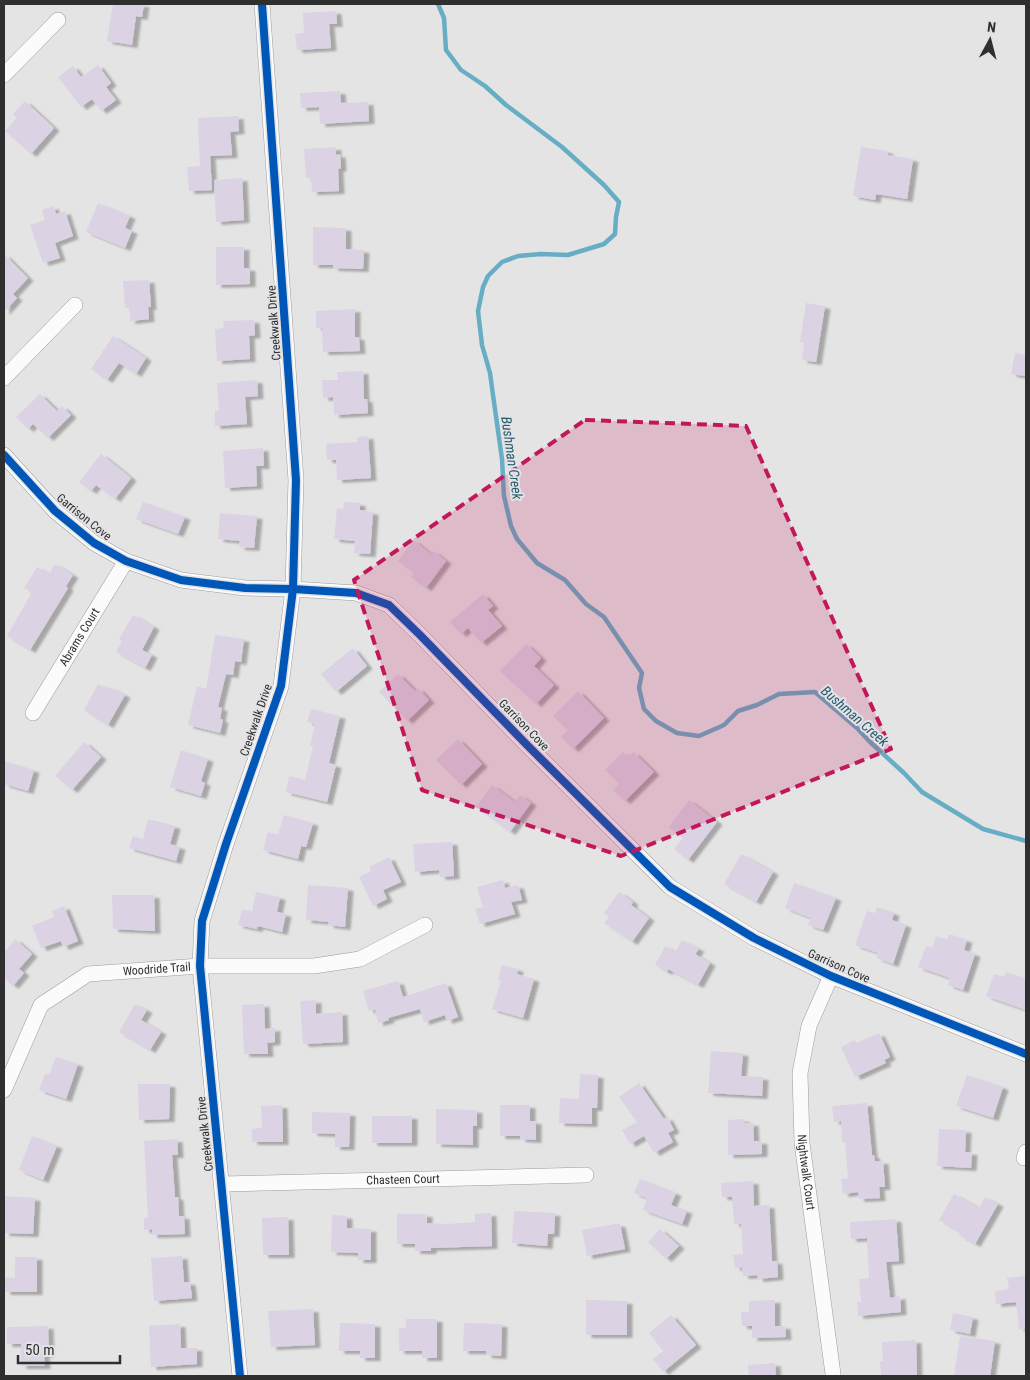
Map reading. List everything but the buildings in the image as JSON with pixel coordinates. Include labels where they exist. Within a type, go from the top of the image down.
[{"type":"street","name":"Creekwalk Drive","points":[[240,1376],[200,966],[202,921],[226,844],[281,686],[293,589],[296,480],[262,4]]},
{"type":"street","points":[[4,75],[58,20]]},
{"type":"street","points":[[4,378],[75,305]]},
{"type":"street","name":"Garrison Cove","points":[[4,455],[55,511],[94,543],[126,561],[181,580],[246,588],[356,593],[388,605],[670,887],[754,938],[831,976],[1026,1054]]},
{"type":"street","name":"Abrams Court","points":[[33,714],[126,561]]},
{"type":"street","name":"Woodride Trail","points":[[4,1090],[41,1005],[88,974],[200,966],[314,966],[360,959],[426,925]]},
{"type":"street","name":"Nightwalk Court","points":[[831,976],[809,1026],[800,1073],[802,1143],[832,1374]]},
{"type":"street","name":"Chasteen Court","points":[[222,1184],[586,1175]]},
{"type":"highlighted area","points":[[585,420],[746,426],[891,749],[621,856],[422,790],[354,580]]},
{"type":"waterway","name":"Bushman Creek","points":[[438,4],[444,18],[446,50],[461,70],[485,86],[506,105],[562,147],[604,185],[619,202],[615,234],[604,244],[568,255],[541,254],[518,256],[502,262],[488,276],[483,287],[478,311],[482,345],[490,373],[502,459],[504,496],[511,526],[517,539],[537,563],[565,580],[586,604],[604,617],[642,673],[639,688],[644,709],[656,721],[677,733],[699,736],[724,725],[738,711],[757,705],[779,694],[815,692],[857,728],[922,792],[983,829],[1026,841]]},
{"type":"cycle path","points":[[240,1376],[200,966],[202,921],[226,844],[281,686],[293,589],[296,480],[262,4]]},
{"type":"cycle path","points":[[4,455],[55,511],[94,543],[126,561],[181,580],[245,588],[356,593],[389,605],[670,887],[754,938],[831,976],[1026,1054]]}]
